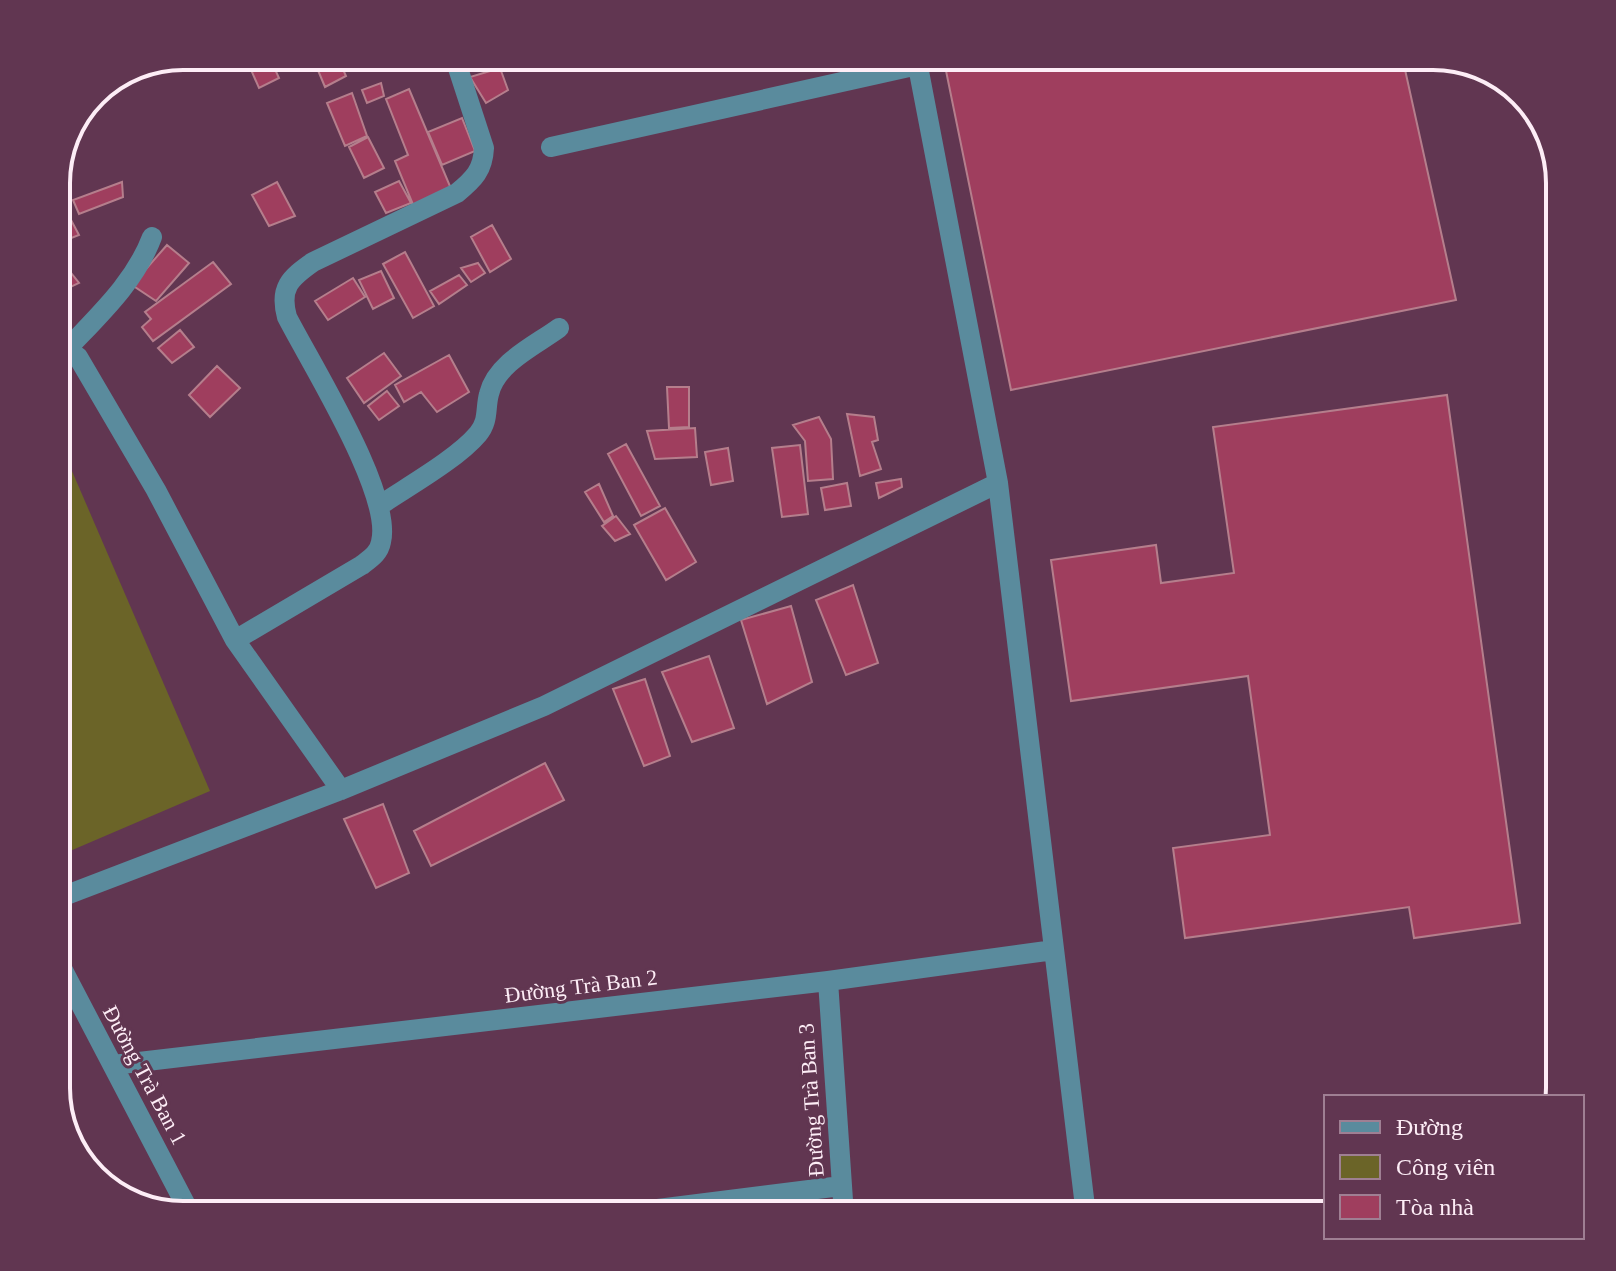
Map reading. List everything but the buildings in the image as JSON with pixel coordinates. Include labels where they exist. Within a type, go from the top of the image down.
[{"type":"street","points":[[235,640],[362,565],[376,553],[382,541],[379,506],[365,464],[287,317],[284,291],[299,272],[313,262],[457,193],[475,179],[484,164],[484,148],[459,70]]},
{"type":"street","points":[[551,147],[879,70]]},
{"type":"street","points":[[919,70],[998,483],[1084,1201]]},
{"type":"street","points":[[70,341],[122,290],[138,268],[152,237]]},
{"type":"street","points":[[379,506],[478,435],[486,420],[493,383],[504,368],[559,328]]},
{"type":"street","points":[[70,353],[78,357],[156,490],[235,640],[341,790]]},
{"type":"street","points":[[70,894],[341,790],[544,706],[998,483]]},
{"type":"street","name":"Đường Trà Ban 2","points":[[113,1065],[828,981],[1054,950]]},
{"type":"street","name":"Đường Trà Ban 3","points":[[828,981],[843,1201]]},
{"type":"street","name":"Đường Trà Ban 1","points":[[70,984],[184,1201]]},
{"type":"street","points":[[722,1201],[841,1186]]},
{"type":"green space","points":[[70,466],[210,791],[70,851]]}]
